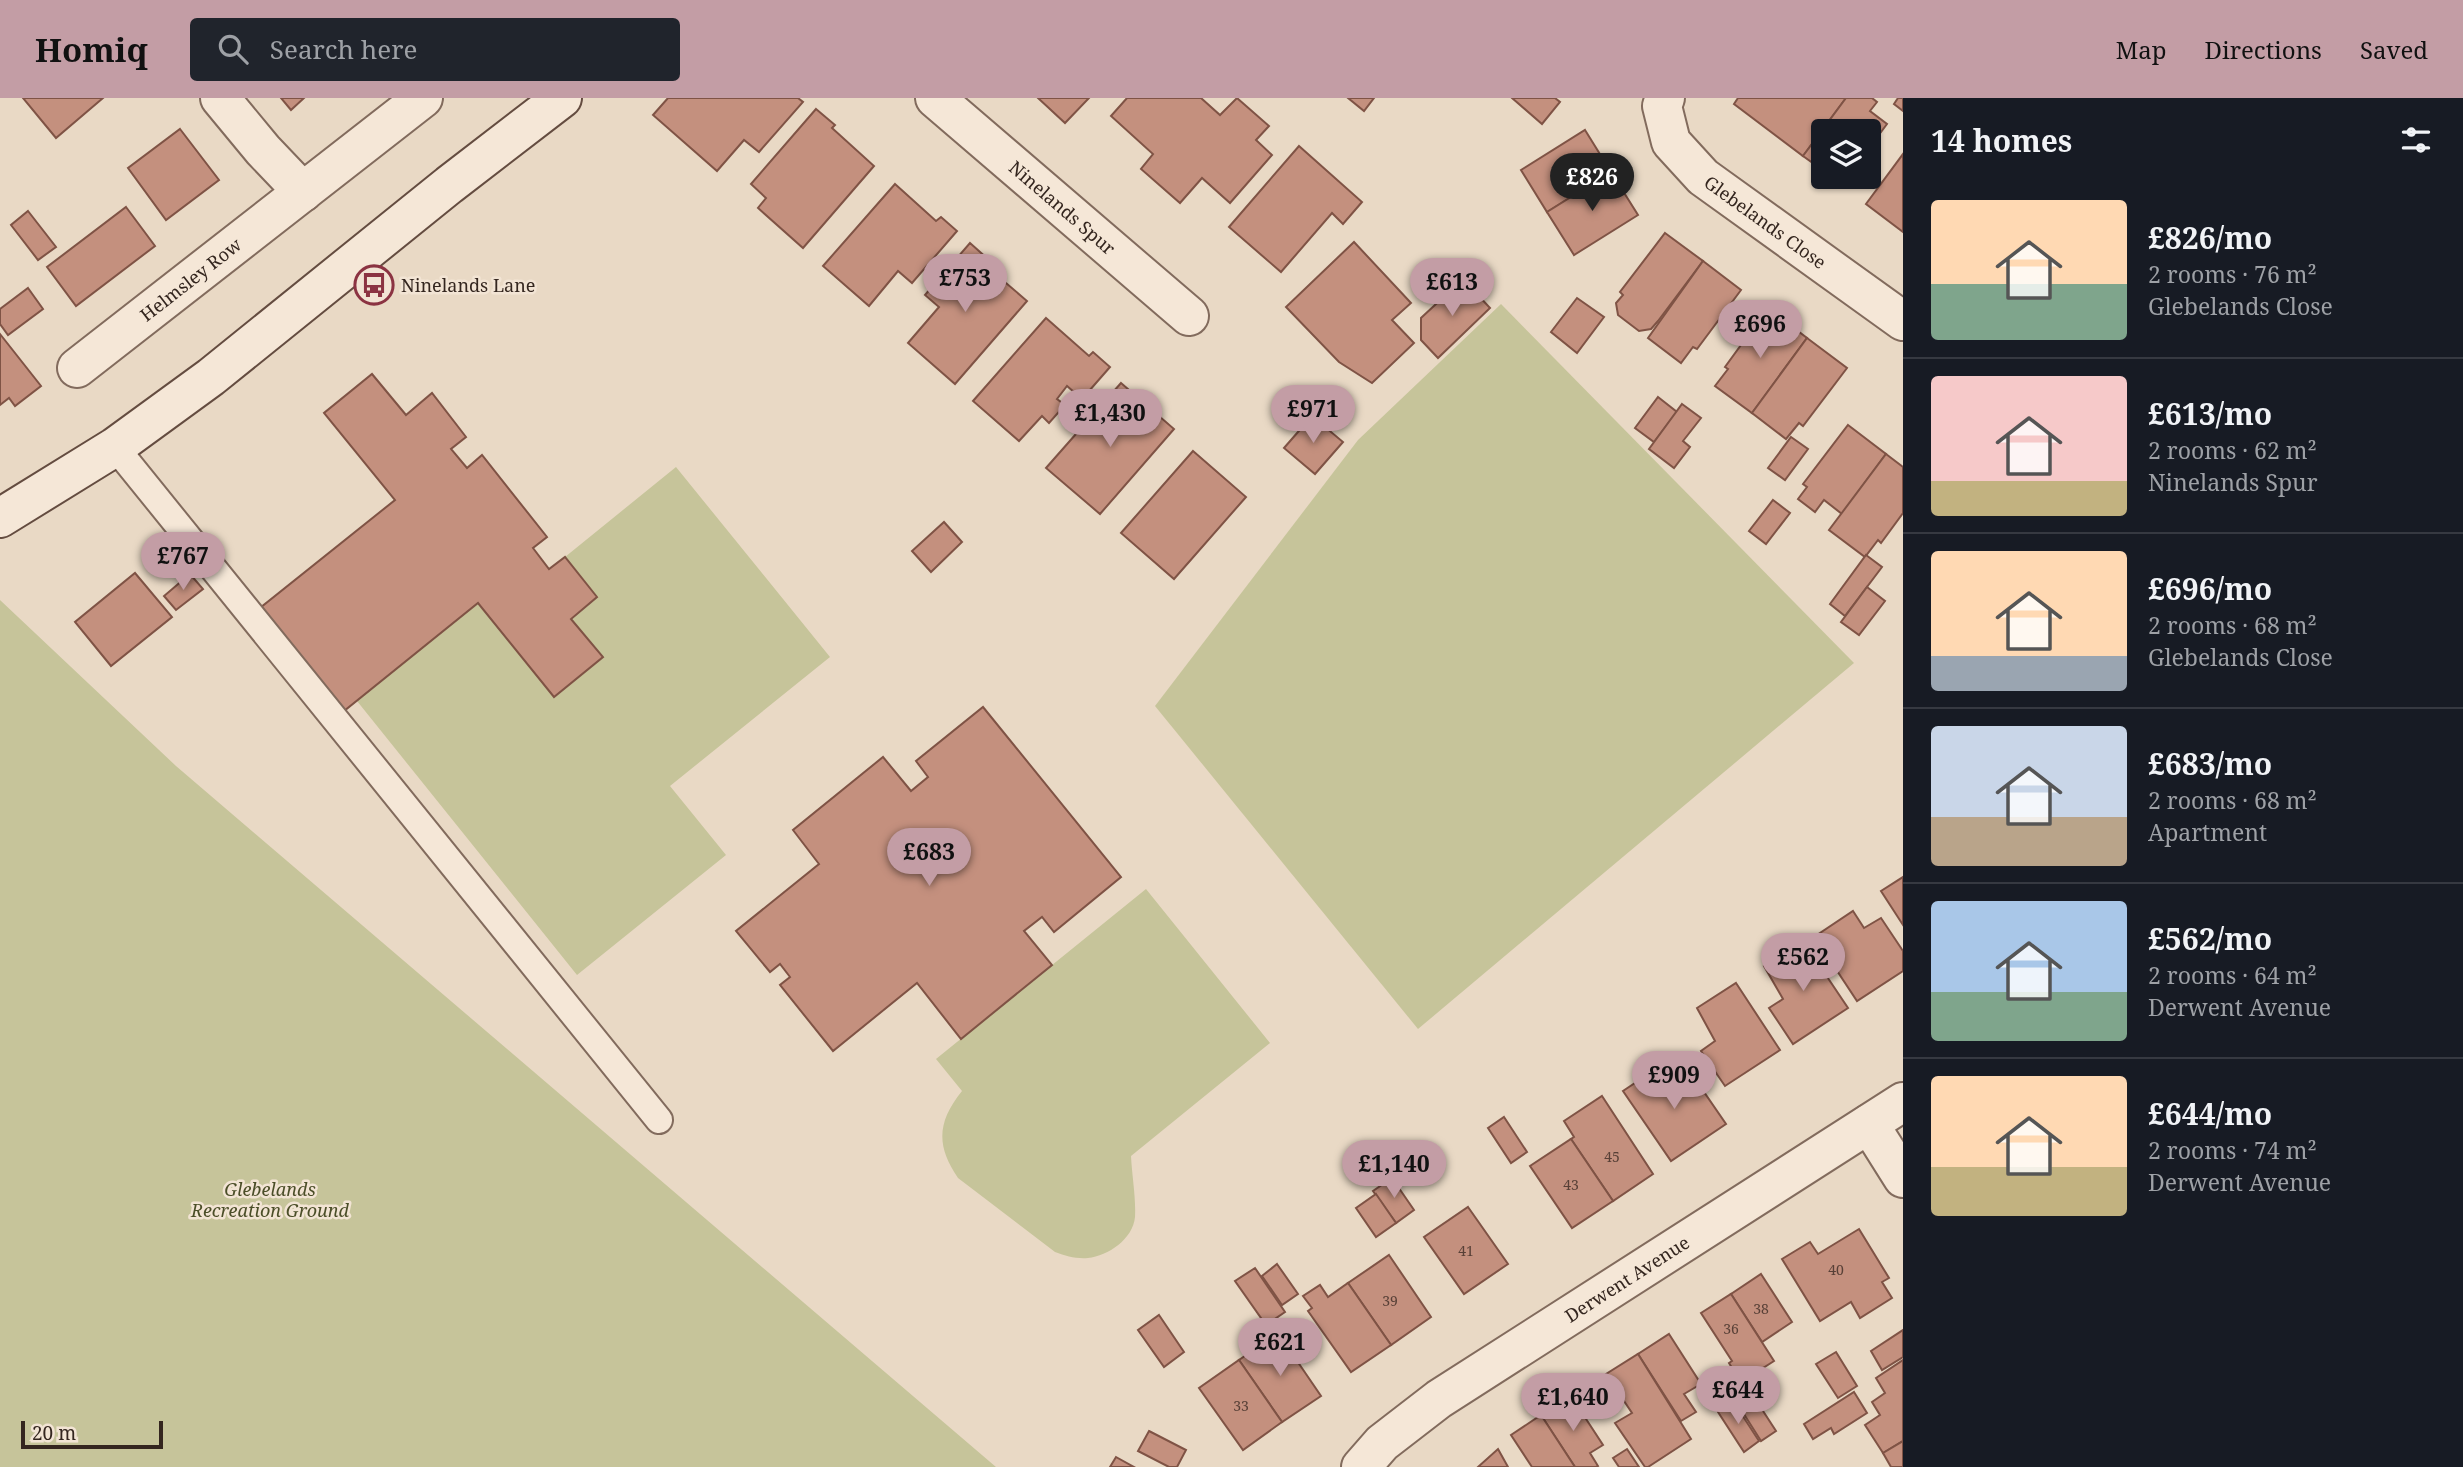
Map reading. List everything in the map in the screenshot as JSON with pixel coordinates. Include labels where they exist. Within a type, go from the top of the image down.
[{"type":"street","points":[[220,98],[263,150],[303,192]]},
{"type":"street","name":"Helmsley Row","points":[[77,368],[423,98]]},
{"type":"street","points":[[0,518],[115,447],[211,377],[449,185],[562,98]]},
{"type":"street","name":"Ninelands Spur","points":[[935,98],[1189,316]]},
{"type":"street","name":"Glebelands Close","points":[[1665,98],[1662,106],[1671,142],[1703,177],[1903,321]]},
{"type":"street","name":"Derwent Avenue","points":[[1361,1467],[1382,1443],[1439,1399],[1903,1102]]},
{"type":"street","points":[[1869,1124],[1903,1178]]},
{"type":"lane","points":[[115,447],[659,1120]]},
{"type":"green space","points":[[1501,304],[1854,663],[1418,1029],[1155,706],[1358,440]]},
{"type":"green space","points":[[676,467],[830,657],[670,786],[726,855],[577,975],[357,701],[478,603],[555,697],[603,657],[571,619],[597,597],[565,557]]},
{"type":"green space","name":"Glebelands Recreation Ground","points":[[0,600],[176,766],[996,1467],[0,1467]]},
{"type":"green space","points":[[1146,889],[1270,1043],[1131,1156],[1135,1217],[1125,1239],[1096,1257],[1071,1257],[1055,1252],[958,1178],[946,1155],[942,1134],[948,1113],[962,1091],[936,1059]]},
{"type":"building","points":[[23,98],[103,98],[56,138]]},
{"type":"building","points":[[281,98],[304,98],[291,110]]},
{"type":"building","points":[[668,98],[798,98],[803,102],[759,152],[744,140],[717,171],[653,115]]},
{"type":"building","points":[[1038,98],[1089,98],[1065,123]]},
{"type":"building","points":[[1127,98],[1201,98],[1220,115],[1237,98],[1269,126],[1256,140],[1272,155],[1230,203],[1202,178],[1180,203],[1141,169],[1153,154],[1111,116]]},
{"type":"building","points":[[1348,98],[1374,98],[1364,111]]},
{"type":"building","points":[[1512,98],[1555,98],[1560,102],[1542,124]]},
{"type":"building","points":[[1738,98],[1846,98],[1830,119],[1811,119],[1811,145],[1803,156],[1734,104]]},
{"type":"building","points":[[1846,98],[1872,98],[1877,102],[1870,111],[1880,119],[1830,119]]},
{"type":"building","points":[[1898,98],[1903,98],[1903,111],[1894,104]]},
{"type":"building","points":[[816,109],[835,125],[832,128],[874,166],[803,248],[758,208],[766,198],[751,184]]},
{"type":"building","points":[[1881,119],[1887,124],[1881,132]]},
{"type":"building","points":[[180,129],[219,180],[166,220],[128,168]]},
{"type":"building","points":[[1585,130],[1611,172],[1547,212],[1521,170]]},
{"type":"building","points":[[1811,145],[1811,162],[1803,156]]},
{"type":"building","points":[[1299,146],[1362,202],[1343,224],[1332,213],[1281,272],[1229,227]]},
{"type":"building","points":[[1903,154],[1903,232],[1866,204],[1877,189],[1881,189],[1881,184]]},
{"type":"building","points":[[1611,172],[1638,215],[1574,255],[1547,212]]},
{"type":"building","points":[[895,184],[936,221],[941,217],[957,231],[912,283],[898,271],[869,306],[823,266]]},
{"type":"building","points":[[126,207],[155,246],[76,306],[47,267]]},
{"type":"building","points":[[28,211],[56,247],[38,260],[11,225]]},
{"type":"building","points":[[1665,233],[1703,261],[1651,329],[1639,331],[1618,315],[1616,303],[1623,295],[1620,292]]},
{"type":"building","points":[[1354,242],[1411,303],[1392,320],[1414,343],[1372,383],[1339,362],[1286,307]]},
{"type":"building","points":[[970,243],[989,260],[985,265],[1027,301],[955,384],[908,343],[939,307],[925,295]]},
{"type":"building","points":[[1703,261],[1741,290],[1697,349],[1693,347],[1681,363],[1648,338]]},
{"type":"building","points":[[1463,279],[1490,308],[1438,358],[1421,340],[1421,318]]},
{"type":"building","points":[[28,288],[43,309],[8,335],[0,324],[0,309]]},
{"type":"building","points":[[1577,298],[1604,317],[1577,353],[1551,332]]},
{"type":"building","points":[[1768,308],[1807,338],[1752,413],[1715,386],[1728,369],[1725,367]]},
{"type":"building","points":[[1046,318],[1089,356],[1093,352],[1110,367],[1082,399],[1067,386],[1057,399],[1065,405],[1049,423],[1042,416],[1019,441],[973,401]]},
{"type":"building","points":[[0,334],[41,386],[15,406],[9,398],[0,405]]},
{"type":"building","points":[[1807,338],[1847,368],[1803,426],[1799,423],[1786,439],[1752,413]]},
{"type":"building","points":[[372,374],[406,415],[432,393],[466,437],[451,449],[467,468],[482,455],[547,537],[533,548],[549,569],[565,557],[597,597],[571,619],[603,657],[554,697],[478,603],[344,711],[260,608],[395,500],[324,413]]},
{"type":"building","points":[[1121,383],[1174,429],[1100,514],[1046,468]]},
{"type":"building","points":[[1658,397],[1677,412],[1654,442],[1635,428]]},
{"type":"building","points":[[1682,404],[1701,418],[1683,441],[1690,447],[1674,468],[1649,449]]},
{"type":"building","points":[[1312,416],[1343,442],[1315,474],[1284,448]]},
{"type":"building","points":[[1848,425],[1886,454],[1842,514],[1824,500],[1815,512],[1798,499],[1807,487],[1803,484]]},
{"type":"building","points":[[1791,437],[1808,449],[1785,480],[1768,468]]},
{"type":"building","points":[[1193,451],[1246,497],[1174,579],[1121,533]]},
{"type":"building","points":[[1886,454],[1903,467],[1903,513],[1881,543],[1878,540],[1865,557],[1829,530]]},
{"type":"building","points":[[1773,500],[1790,513],[1766,544],[1749,531]]},
{"type":"building","points":[[944,522],[962,542],[931,572],[912,551]]},
{"type":"building","points":[[1866,555],[1882,567],[1845,616],[1830,604]]},
{"type":"building","points":[[135,573],[172,617],[111,666],[75,622]]},
{"type":"building","points":[[190,574],[203,589],[176,610],[164,596]]},
{"type":"building","points":[[1867,587],[1885,601],[1859,635],[1841,622]]},
{"type":"building","points":[[983,707],[1121,877],[1054,932],[1042,917],[1024,931],[1052,965],[961,1039],[917,983],[833,1051],[780,985],[790,977],[780,964],[770,972],[736,931],[819,864],[793,830],[883,757],[911,791],[928,777],[916,761]]},
{"type":"building","points":[[1903,877],[1903,925],[1881,891]]},
{"type":"building","points":[[1853,911],[1864,928],[1881,918],[1903,951],[1903,971],[1857,1001],[1826,954],[1829,952],[1817,935]]},
{"type":"building","points":[[1803,941],[1848,1008],[1793,1044],[1769,1008],[1783,999],[1764,966]]},
{"type":"building","points":[[1736,983],[1780,1050],[1725,1086],[1701,1051],[1715,1041],[1697,1008]]},
{"type":"building","points":[[1665,1063],[1682,1088],[1695,1079],[1726,1124],[1671,1161],[1623,1091]]},
{"type":"building","points":[[1602,1096],[1653,1174],[1613,1201],[1571,1139],[1574,1137],[1564,1121]]},
{"type":"building","points":[[1504,1117],[1527,1152],[1511,1163],[1488,1128]]},
{"type":"building","points":[[1571,1139],[1613,1201],[1572,1228],[1530,1166]]},
{"type":"building","points":[[1392,1178],[1414,1210],[1396,1223],[1373,1191]]},
{"type":"building","points":[[1376,1194],[1396,1223],[1376,1237],[1356,1208]]},
{"type":"building","points":[[1468,1207],[1508,1264],[1464,1294],[1424,1237]]},
{"type":"building","points":[[1859,1229],[1889,1278],[1882,1282],[1892,1298],[1860,1318],[1851,1302],[1820,1321],[1782,1259],[1810,1242],[1818,1254]]},
{"type":"building","points":[[1389,1255],[1431,1317],[1391,1345],[1348,1283]]},
{"type":"building","points":[[1277,1264],[1298,1294],[1282,1305],[1262,1276]]},
{"type":"building","points":[[1255,1268],[1285,1312],[1266,1325],[1235,1281]]},
{"type":"building","points":[[1761,1274],[1792,1322],[1762,1342],[1731,1294]]},
{"type":"building","points":[[1348,1283],[1391,1345],[1351,1372],[1308,1311],[1312,1308],[1303,1296],[1320,1285],[1328,1297]]},
{"type":"building","points":[[1731,1294],[1774,1361],[1741,1382],[1729,1363],[1732,1361],[1701,1313]]},
{"type":"building","points":[[1159,1315],[1184,1352],[1164,1367],[1138,1330]]},
{"type":"building","points":[[1903,1330],[1903,1357],[1882,1370],[1871,1351]]},
{"type":"building","points":[[1278,1333],[1321,1396],[1282,1422],[1239,1360]]},
{"type":"building","points":[[1669,1334],[1701,1384],[1684,1394],[1696,1412],[1681,1421],[1638,1354]]},
{"type":"building","points":[[1836,1352],[1857,1386],[1838,1398],[1816,1364]]},
{"type":"building","points":[[1638,1354],[1691,1439],[1648,1467],[1645,1467],[1615,1423],[1632,1413],[1606,1374]]},
{"type":"building","points":[[1239,1360],[1282,1422],[1243,1450],[1199,1388]]},
{"type":"building","points":[[1903,1360],[1903,1441],[1883,1453],[1865,1425],[1880,1415],[1872,1402],[1885,1393],[1876,1378]]},
{"type":"building","points":[[1750,1391],[1776,1431],[1761,1441],[1735,1400]]},
{"type":"building","points":[[1854,1392],[1867,1413],[1834,1434],[1831,1428],[1813,1439],[1804,1424]]},
{"type":"building","points":[[1571,1396],[1603,1445],[1590,1453],[1598,1466],[1596,1467],[1575,1467],[1541,1415]]},
{"type":"building","points":[[1733,1401],[1759,1441],[1744,1452],[1718,1412]]},
{"type":"building","points":[[1541,1415],[1575,1467],[1532,1467],[1511,1435]]},
{"type":"building","points":[[1149,1431],[1186,1450],[1177,1467],[1169,1467],[1138,1451]]},
{"type":"building","points":[[1903,1441],[1903,1467],[1891,1467],[1883,1453]]},
{"type":"building","points":[[1498,1449],[1508,1467],[1478,1467]]},
{"type":"building","points":[[1627,1449],[1639,1467],[1619,1467],[1613,1458]]},
{"type":"building","points":[[1116,1457],[1134,1467],[1110,1467]]},
{"type":"place","name":"Ninelands Lane","points":[[374,285]]}]
